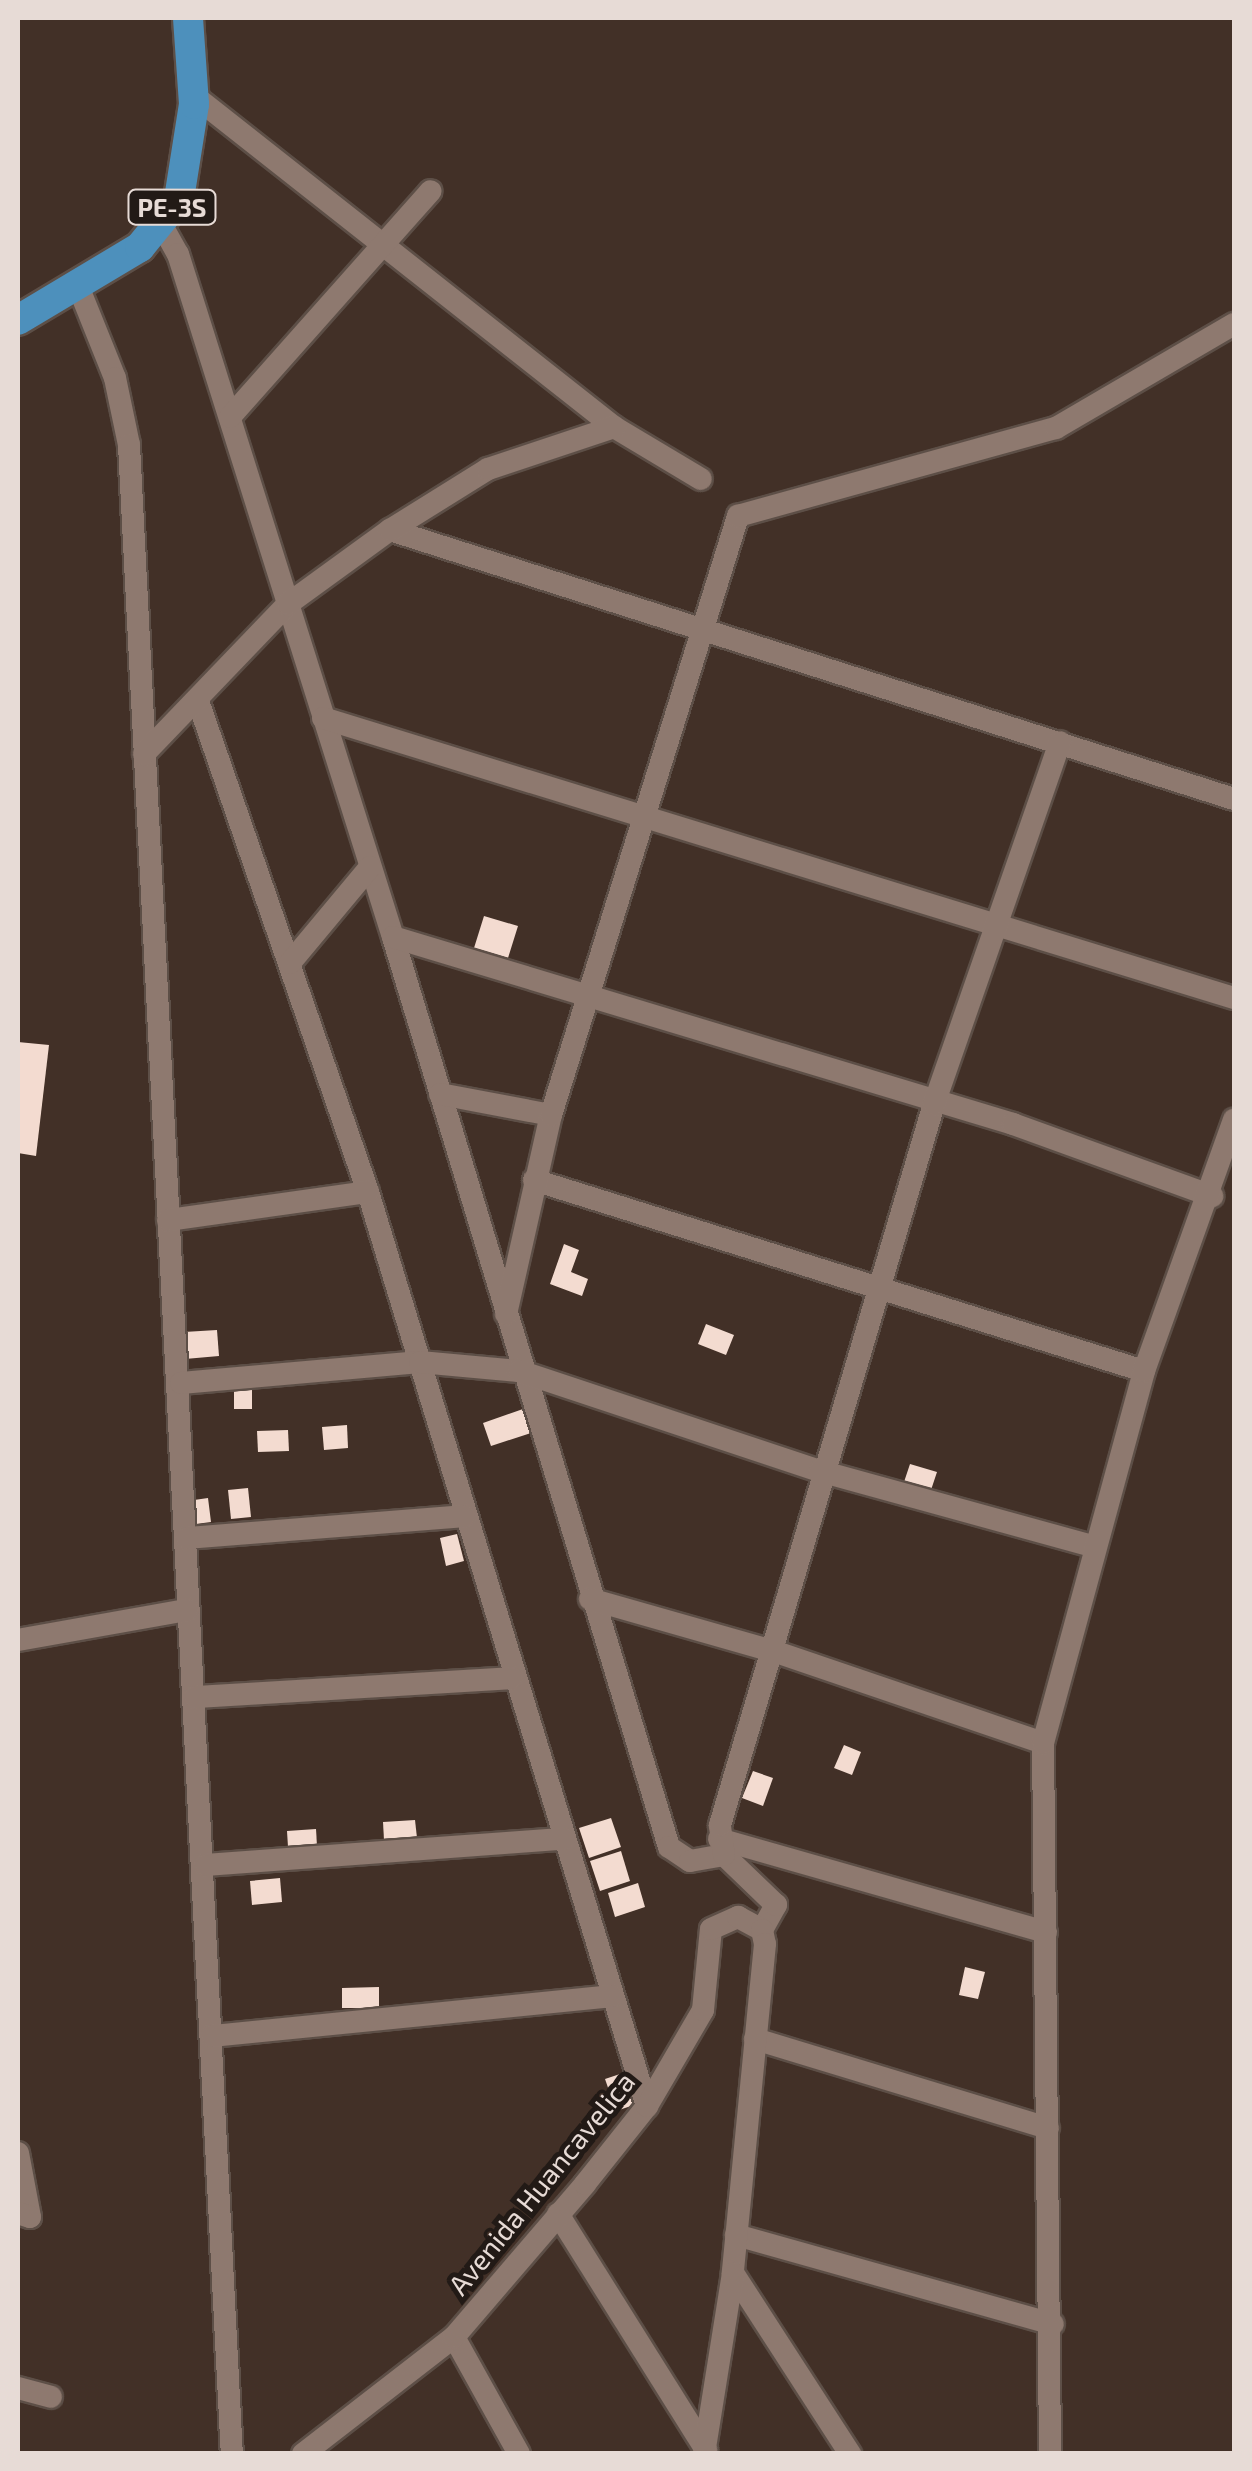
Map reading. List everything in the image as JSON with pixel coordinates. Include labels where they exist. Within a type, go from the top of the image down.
[{"type":"highway","name":"PE-3S","points":[[18,320],[140,248],[179,199],[190,162],[193,95],[188,18]]},
{"type":"street","points":[[193,95],[614,427],[701,479]]},
{"type":"street","points":[[230,417],[431,192]]},
{"type":"street","points":[[160,222],[178,254],[393,936],[519,1372],[668,1847],[690,1861],[721,1847],[1046,1932]]},
{"type":"street","points":[[78,286],[115,378],[129,445],[168,1220],[181,1383],[187,1610],[206,1865],[232,2454]]},
{"type":"street","points":[[506,1318],[534,1180],[552,1115],[646,822],[696,631],[738,516],[1056,428],[1234,324]]},
{"type":"street","points":[[144,754],[288,604],[390,530],[488,469],[614,427]]},
{"type":"street","points":[[390,530],[696,631],[1234,799]]},
{"type":"street","points":[[198,700],[368,1192],[511,1678],[647,2106]]},
{"type":"street","points":[[323,718],[646,822],[994,920],[1234,998]]},
{"type":"street","points":[[721,1847],[820,1471],[994,920],[1060,742]]},
{"type":"street","points":[[290,963],[370,867]]},
{"type":"street","points":[[393,936],[589,992],[1212,1196]]},
{"type":"street","points":[[440,1094],[552,1115]]},
{"type":"street","points":[[1050,2454],[1053,2324],[1042,1743],[1144,1371],[1212,1196],[1234,1120]]},
{"type":"street","points":[[534,1180],[878,1284],[1144,1371]]},
{"type":"street","points":[[168,1220],[368,1192]]},
{"type":"street","points":[[181,1383],[420,1362],[519,1372],[820,1471],[1094,1546]]},
{"type":"street","points":[[187,1538],[464,1516]]},
{"type":"street","points":[[590,1599],[773,1651],[1042,1743]]},
{"type":"street","points":[[18,1640],[187,1610]]},
{"type":"street","points":[[195,1697],[511,1678]]},
{"type":"street","points":[[206,1865],[564,1839]]},
{"type":"street","points":[[705,2452],[734,2273],[755,2039],[757,1925],[776,1905],[721,1847]]},
{"type":"street","name":"Avenida Huancavelica","points":[[303,2454],[454,2337],[647,2106],[703,2010],[711,1929],[724,1920],[757,1925]]},
{"type":"street","points":[[212,2036],[612,1996]]},
{"type":"street","points":[[755,2039],[1048,2128]]},
{"type":"street","points":[[18,2153],[30,2216],[18,2214]]},
{"type":"street","points":[[558,2214],[705,2452]]},
{"type":"street","points":[[736,2235],[1053,2324]]},
{"type":"street","points":[[734,2273],[850,2454]]},
{"type":"street","points":[[454,2337],[519,2454]]},
{"type":"street","points":[[18,2388],[51,2397]]},
{"type":"building","points":[[484,916],[518,926],[508,958],[474,948]]},
{"type":"building","points":[[18,1042],[49,1045],[36,1156],[18,1153]]},
{"type":"building","points":[[564,1244],[579,1250],[571,1272],[588,1279],[582,1296],[550,1284]]},
{"type":"building","points":[[706,1324],[734,1335],[726,1355],[698,1344]]},
{"type":"building","points":[[217,1330],[219,1356],[185,1359],[184,1332]]},
{"type":"building","points":[[234,1386],[252,1386],[252,1409],[234,1409]]},
{"type":"building","points":[[523,1409],[531,1433],[491,1446],[483,1423]]},
{"type":"building","points":[[347,1425],[348,1448],[324,1450],[322,1427]]},
{"type":"building","points":[[288,1430],[289,1451],[258,1452],[257,1431]]},
{"type":"building","points":[[910,1464],[937,1472],[931,1490],[904,1482]]},
{"type":"building","points":[[248,1488],[251,1517],[231,1519],[228,1490]]},
{"type":"building","points":[[208,1498],[211,1522],[196,1524],[194,1500]]},
{"type":"building","points":[[457,1534],[464,1561],[446,1566],[440,1538]]},
{"type":"building","points":[[844,1745],[861,1752],[852,1775],[834,1768]]},
{"type":"building","points":[[753,1771],[773,1778],[763,1806],[742,1798]]},
{"type":"building","points":[[611,1818],[621,1847],[589,1858],[579,1828]]},
{"type":"building","points":[[415,1820],[417,1838],[384,1840],[383,1822]]},
{"type":"building","points":[[316,1829],[317,1846],[288,1847],[287,1831]]},
{"type":"building","points":[[621,1851],[630,1881],[600,1891],[590,1861]]},
{"type":"building","points":[[280,1878],[282,1902],[252,1905],[250,1881]]},
{"type":"building","points":[[638,1883],[645,1907],[615,1917],[608,1893]]},
{"type":"building","points":[[965,1967],[985,1972],[978,1999],[959,1995]]},
{"type":"building","points":[[379,1987],[379,2008],[342,2008],[342,1988]]},
{"type":"building","points":[[629,2071],[640,2103],[616,2111],[605,2079]]}]
